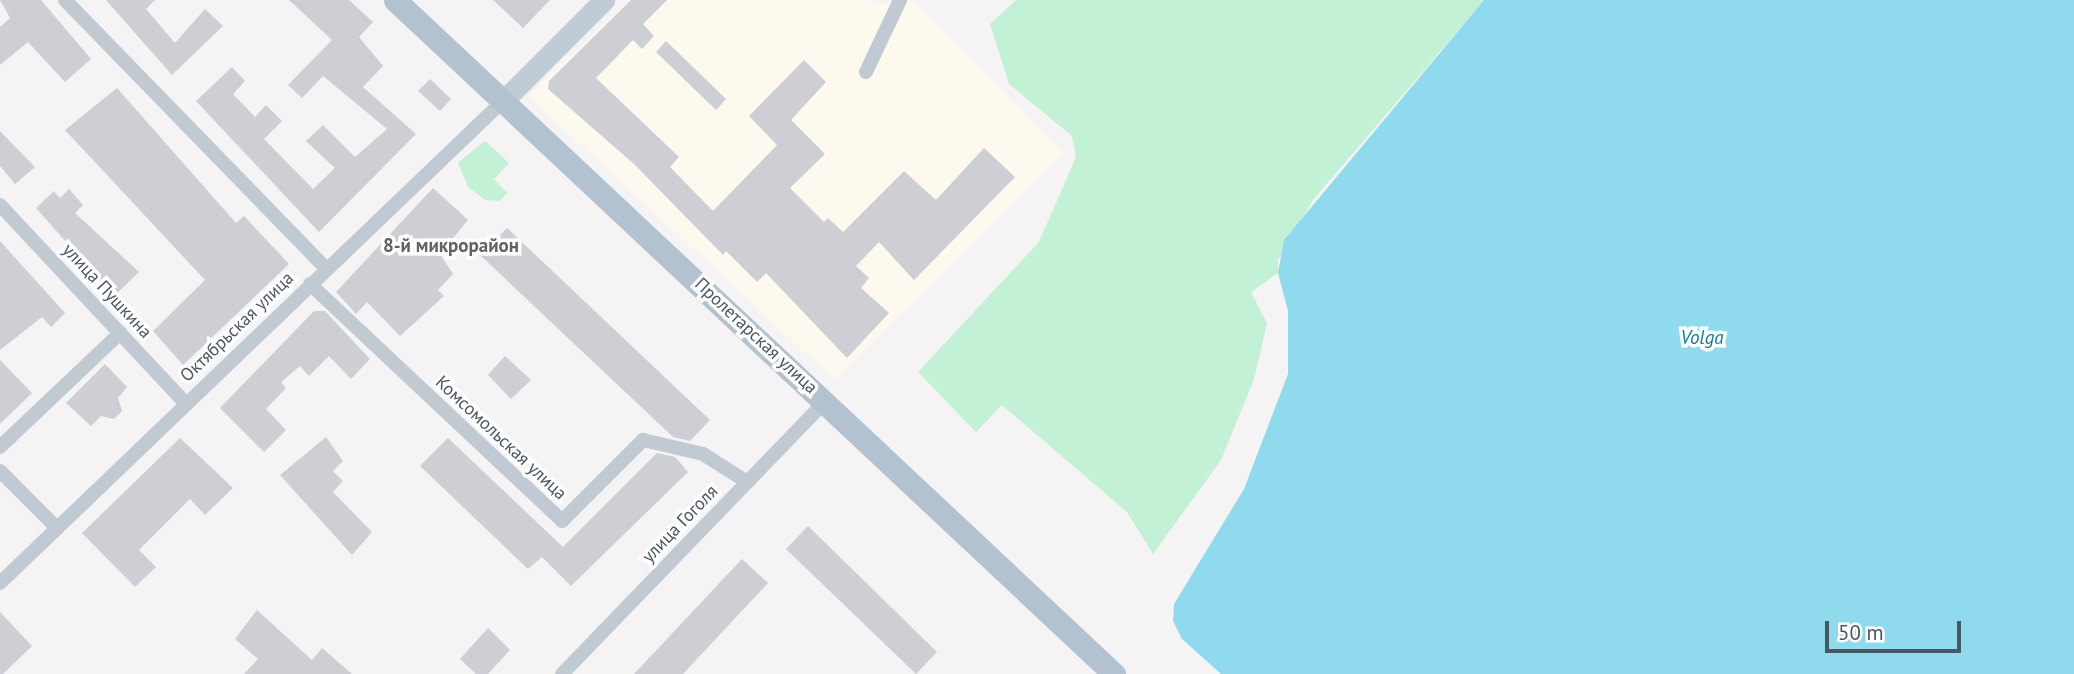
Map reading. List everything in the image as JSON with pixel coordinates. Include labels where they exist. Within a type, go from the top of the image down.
[{"type":"main road","name":"Пролетарская улица","points":[[395,0],[826,401],[1114,674]]},
{"type":"street","points":[[65,0],[326,268]]},
{"type":"street","points":[[503,101],[604,0]]},
{"type":"street","points":[[866,72],[900,0]]},
{"type":"street","name":"Октябрьская улица","points":[[0,583],[503,101]]},
{"type":"street","name":"улица Пушкина","points":[[0,205],[186,404]]},
{"type":"street","name":"Комсомольская улица","points":[[310,284],[562,521],[643,440],[703,454],[747,482]]},
{"type":"street","points":[[0,447],[120,333]]},
{"type":"street","name":"улица Гоголя","points":[[562,674],[826,401]]},
{"type":"street","points":[[0,471],[57,528]]},
{"type":"shaded area","points":[[630,0],[868,0],[873,5],[913,0],[1064,153],[835,380],[528,96]]},
{"type":"green space","points":[[1016,0],[1484,0],[1313,200],[1278,260],[1278,273],[1251,292],[1267,323],[1254,379],[1221,460],[1153,554],[1127,512],[1002,405],[976,432],[918,372],[1039,242],[1076,157],[1072,136],[1009,84],[990,24]]},
{"type":"green space","points":[[485,141],[509,163],[494,179],[507,193],[500,201],[485,200],[468,187],[458,163]]},
{"type":"water","name":"Volga","points":[[1484,0],[2074,0],[2074,674],[1221,674],[1182,639],[1173,621],[1174,604],[1244,489],[1288,374],[1288,311],[1278,273],[1284,240]]},
{"type":"building","points":[[0,0],[41,0],[91,59],[65,82],[28,42],[0,65],[0,27],[10,18]]},
{"type":"building","points":[[106,0],[155,0],[146,9],[175,43],[205,9],[223,26],[172,75]]},
{"type":"building","points":[[289,0],[349,0],[373,22],[359,37],[383,66],[363,87],[416,134],[319,232],[196,101],[232,67],[245,81],[233,94],[255,117],[266,105],[282,121],[264,139],[313,189],[335,168],[306,141],[323,125],[355,157],[387,129],[323,76],[302,98],[288,85],[332,40]]},
{"type":"building","points":[[493,0],[550,0],[523,28]]},
{"type":"building","points":[[631,0],[667,0],[643,24],[654,36],[642,49],[633,40],[596,78],[679,157],[670,167],[713,211],[777,145],[749,116],[804,60],[826,82],[791,120],[825,154],[790,188],[824,222],[828,218],[843,232],[904,171],[936,200],[984,148],[1015,177],[914,280],[879,242],[856,266],[869,278],[861,288],[889,313],[847,358],[766,273],[757,282],[726,251],[723,255],[634,164],[548,89],[549,81]]},
{"type":"building","points":[[666,41],[726,99],[716,110],[656,52]]},
{"type":"building","points":[[430,79],[451,99],[440,111],[418,91]]},
{"type":"building","points":[[117,88],[236,223],[244,216],[289,264],[183,365],[153,331],[205,280],[65,130]]},
{"type":"building","points":[[0,131],[35,167],[15,184],[0,166]]},
{"type":"building","points":[[433,188],[468,220],[440,254],[453,274],[438,290],[444,296],[400,336],[367,302],[356,314],[336,292]]},
{"type":"building","points":[[69,189],[83,205],[75,213],[139,272],[114,296],[36,208],[54,191],[60,198]]},
{"type":"building","points":[[507,228],[710,420],[690,441],[673,437],[480,255]]},
{"type":"building","points":[[0,241],[65,313],[51,327],[42,317],[0,350]]},
{"type":"building","points":[[314,311],[325,311],[370,359],[351,379],[329,356],[309,376],[300,366],[281,382],[286,388],[266,409],[286,430],[264,452],[220,408]]},
{"type":"building","points":[[505,356],[531,380],[511,399],[488,375]]},
{"type":"building","points":[[0,360],[32,393],[0,424]]},
{"type":"building","points":[[105,364],[127,387],[118,398],[122,411],[114,419],[101,416],[91,426],[66,403]]},
{"type":"building","points":[[326,437],[343,461],[333,471],[343,481],[333,492],[372,532],[352,555],[280,475]]},
{"type":"building","points":[[180,438],[233,488],[205,515],[190,499],[139,550],[156,567],[135,587],[82,533]]},
{"type":"building","points":[[448,438],[563,547],[657,453],[675,457],[688,472],[571,586],[542,557],[528,569],[420,466]]},
{"type":"building","points":[[808,526],[937,652],[916,674],[786,549]]},
{"type":"building","points":[[742,559],[768,583],[683,674],[634,674]]},
{"type":"building","points":[[257,610],[312,660],[322,648],[352,674],[244,674],[258,659],[235,639]]},
{"type":"building","points":[[0,612],[32,646],[3,674],[0,674]]},
{"type":"building","points":[[488,628],[510,650],[488,674],[476,674],[460,659]]},
{"type":"district","name":"8-й микрорайон","points":[[451,246]]}]
